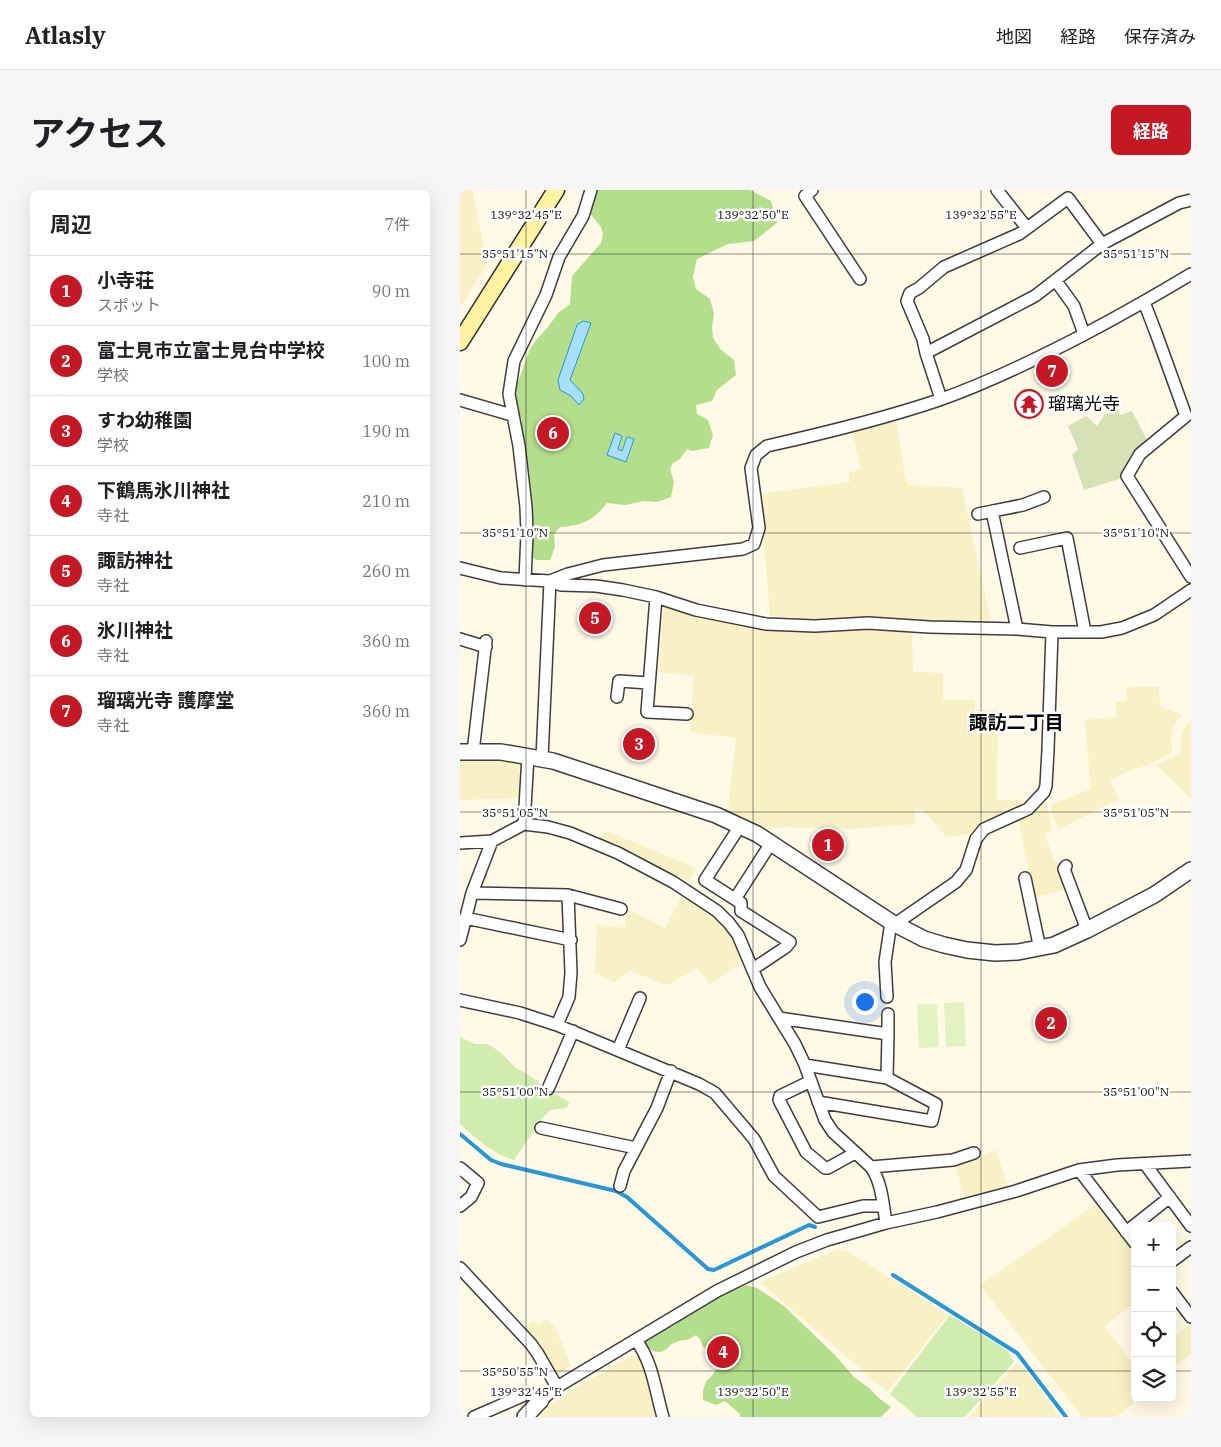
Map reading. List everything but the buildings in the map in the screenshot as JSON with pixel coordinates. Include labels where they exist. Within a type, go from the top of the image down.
[{"type":"main road","points":[[460,342],[556,190]]},
{"type":"street","points":[[525,580],[526,506],[509,394],[514,361],[546,295],[559,257],[583,216],[591,190]]},
{"type":"street","points":[[812,190],[805,196],[860,279]]},
{"type":"street","points":[[997,190],[1027,228]]},
{"type":"street","points":[[941,399],[923,339],[907,300],[910,293],[944,267],[1019,234],[1068,198],[1102,244]]},
{"type":"street","points":[[926,353],[1036,296],[1102,244],[1179,203],[1191,200]]},
{"type":"street","points":[[550,581],[603,565],[743,549],[754,544],[759,528],[751,468],[756,455],[767,446],[895,414],[941,399],[1008,373],[1144,302],[1191,274]]},
{"type":"street","points":[[1056,281],[1074,306],[1084,334]]},
{"type":"street","points":[[1144,302],[1186,416],[1140,454],[1127,476],[1191,576]]},
{"type":"street","points":[[460,400],[512,415]]},
{"type":"street","points":[[978,514],[1023,505],[1044,497]]},
{"type":"street","points":[[992,511],[1017,629]]},
{"type":"street","points":[[1020,548],[1067,538],[1085,632]]},
{"type":"street","points":[[460,568],[501,578],[550,581],[561,585],[596,586],[623,590],[656,597],[696,610],[766,624],[815,626],[868,623],[1052,632],[1116,630],[1154,615],[1191,590]]},
{"type":"street","points":[[524,824],[535,757],[550,581]]},
{"type":"street","points":[[656,597],[647,712],[687,714]]},
{"type":"street","points":[[887,998],[885,962],[893,923],[956,882],[966,870],[976,839],[984,829],[1028,809],[1044,792],[1048,750],[1052,632]]},
{"type":"street","points":[[460,639],[486,644],[466,752],[500,752],[566,764],[716,815],[771,843],[893,923],[924,939],[967,950],[995,953],[1040,949],[1069,939],[1154,895],[1191,870]]},
{"type":"street","points":[[617,697],[619,681],[649,683]]},
{"type":"street","points":[[460,843],[492,840],[524,824],[548,827],[570,833],[618,853],[673,882],[717,911],[738,935],[760,987],[806,1065],[818,1102],[832,1132],[871,1167],[875,1173],[884,1206],[886,1223]]},
{"type":"street","points":[[740,826],[705,880],[741,903],[742,911],[790,942],[786,947],[753,969]]},
{"type":"street","points":[[460,938],[472,893],[492,840]]},
{"type":"street","points":[[735,899],[771,843]]},
{"type":"street","points":[[1066,866],[1064,869],[1086,930]]},
{"type":"street","points":[[1025,878],[1040,949]]},
{"type":"street","points":[[472,893],[568,896],[621,909]]},
{"type":"street","points":[[557,1025],[569,997],[571,940],[568,896]]},
{"type":"street","points":[[466,918],[571,940]]},
{"type":"street","points":[[618,1050],[640,998]]},
{"type":"street","points":[[460,1000],[520,1013],[557,1025],[699,1084],[715,1093],[754,1139],[774,1176],[818,1216],[863,1206],[884,1206]]},
{"type":"street","points":[[887,1078],[888,1014]]},
{"type":"street","points":[[779,1018],[888,1034]]},
{"type":"street","points":[[548,1089],[573,1031]]},
{"type":"street","points":[[806,1065],[887,1078],[936,1104],[932,1121],[818,1102]]},
{"type":"street","points":[[620,1186],[624,1171],[657,1108],[671,1072]]},
{"type":"street","points":[[811,1080],[780,1096],[779,1100],[806,1152],[826,1168],[855,1153]]},
{"type":"street","points":[[541,1128],[636,1148]]},
{"type":"street","points":[[871,1167],[953,1160],[974,1153]]},
{"type":"street","points":[[525,1417],[557,1387],[717,1291],[796,1252],[827,1240],[886,1223],[937,1212],[1016,1191],[1079,1170],[1116,1165],[1191,1161]]},
{"type":"street","points":[[1144,1164],[1191,1226]]},
{"type":"street","points":[[460,1168],[478,1183],[471,1197],[460,1206]]},
{"type":"street","points":[[1079,1170],[1131,1238]]},
{"type":"street","points":[[1126,1232],[1170,1197]]},
{"type":"street","points":[[1176,1258],[1191,1247]]},
{"type":"street","points":[[460,1268],[531,1344],[557,1387]]},
{"type":"street","points":[[1176,1297],[1191,1317]]},
{"type":"street","points":[[636,1340],[644,1350],[654,1376],[663,1417]]},
{"type":"street","points":[[474,1417],[529,1393],[541,1400]]},
{"type":"shaded area","points":[[460,190],[472,190],[485,253],[495,252],[460,307]]},
{"type":"shaded area","points":[[896,420],[908,485],[962,488],[990,618],[987,622],[813,619],[770,616],[760,494],[850,482],[849,472],[861,470],[852,432]]},
{"type":"shaded area","points":[[664,605],[716,620],[770,629],[870,628],[912,632],[913,672],[943,673],[943,700],[975,700],[975,710],[998,710],[997,800],[1030,800],[976,834],[946,837],[922,809],[915,810],[915,824],[851,829],[782,827],[767,830],[728,811],[736,738],[690,732],[694,676],[658,672]]},
{"type":"shaded area","points":[[1126,687],[1158,687],[1161,707],[1182,715],[1173,728],[1172,750],[1170,754],[1148,765],[1128,771],[1110,781],[1119,799],[1059,829],[1052,814],[1051,805],[1091,789],[1085,720],[1117,717],[1115,702],[1127,701]]},
{"type":"shaded area","points":[[1191,719],[1191,798],[1156,765],[1178,755],[1181,751],[1182,731]]},
{"type":"shaded area","points":[[488,759],[520,762],[519,798],[460,800],[460,760]]},
{"type":"shaded area","points":[[1043,802],[1049,813],[1051,831],[1044,833],[1066,890],[1034,897],[1018,818]]},
{"type":"shaded area","points":[[607,831],[696,868],[689,882],[680,876],[678,879],[597,839]]},
{"type":"shaded area","points":[[682,896],[712,914],[731,936],[743,961],[710,985],[697,968],[667,985],[630,971],[614,982],[595,973],[597,925],[625,928],[627,909],[665,928]]},
{"type":"shaded area","points":[[996,1150],[1008,1186],[963,1197],[956,1166]]},
{"type":"shaded area","points":[[1098,1203],[1131,1245],[1131,1306],[1104,1326],[1131,1361],[1131,1402],[1135,1402],[1116,1417],[1082,1417],[980,1285]]},
{"type":"shaded area","points":[[838,1249],[846,1250],[948,1315],[887,1392],[760,1282]]},
{"type":"shaded area","points":[[547,1319],[556,1329],[571,1366],[555,1376],[523,1329],[534,1320],[538,1325]]},
{"type":"shaded area","points":[[1191,1324],[1191,1354],[1176,1365],[1176,1357],[1176,1335]]},
{"type":"shaded area","points":[[633,1355],[639,1356],[647,1377],[657,1417],[538,1417],[552,1403],[567,1393]]},
{"type":"shaded area","points":[[1021,1364],[1060,1417],[969,1417],[1014,1365]]},
{"type":"green space","points":[[596,190],[750,190],[771,201],[777,223],[754,241],[728,244],[697,259],[693,277],[696,289],[710,299],[714,314],[713,338],[721,350],[734,360],[736,375],[717,390],[712,401],[696,405],[697,414],[708,420],[713,435],[709,448],[692,451],[687,449],[680,459],[673,463],[670,469],[674,482],[671,497],[657,502],[644,501],[625,505],[607,503],[587,521],[560,527],[554,534],[555,547],[550,560],[537,560],[529,556],[520,430],[522,420],[511,394],[516,387],[530,349],[558,313],[570,304],[572,276],[601,243],[603,234],[601,227],[588,211]]},
{"type":"green space","points":[[1118,409],[1120,415],[1132,411],[1148,442],[1137,452],[1119,479],[1084,490],[1072,455],[1078,449],[1068,426],[1086,416],[1097,426],[1104,415]]},
{"type":"green space","points":[[964,1002],[966,1046],[946,1047],[944,1003]]},
{"type":"green space","points":[[917,1004],[937,1004],[939,1047],[919,1048]]},
{"type":"green space","points":[[460,1037],[475,1044],[488,1044],[500,1052],[516,1068],[549,1091],[570,1102],[566,1108],[551,1110],[544,1116],[514,1160],[492,1150],[460,1124]]},
{"type":"green space","points":[[746,1285],[757,1288],[784,1306],[834,1354],[854,1377],[891,1407],[881,1417],[740,1417],[740,1414],[725,1401],[716,1405],[703,1400],[706,1381],[718,1367],[728,1362],[734,1355],[730,1348],[708,1349],[703,1347],[696,1335],[659,1352],[651,1350],[645,1343],[648,1338],[660,1330],[675,1325],[683,1317],[715,1297]]},
{"type":"green space","points":[[950,1315],[1007,1350],[1014,1362],[965,1417],[917,1417],[890,1394]]},
{"type":"water","points":[[583,321],[591,323],[570,380],[583,394],[584,399],[579,405],[571,396],[560,390],[558,380],[577,325]]},
{"type":"water","points":[[615,433],[622,436],[618,449],[622,451],[627,437],[634,439],[626,462],[607,455]]},
{"type":"waterway","points":[[460,1134],[491,1160],[501,1164],[616,1191],[627,1197],[708,1269],[714,1270],[809,1225],[815,1227]]},
{"type":"waterway","points":[[893,1275],[1017,1353],[1066,1417]]},
{"type":"place","name":"瑠璃光寺 護摩堂","points":[[1052,371]]},
{"type":"place","name":"瑠璃光寺","points":[[1029,404]]},
{"type":"place","name":"氷川神社","points":[[553,433]]},
{"type":"place","name":"諏訪神社","points":[[595,618]]},
{"type":"place","name":"すわ幼稚園","points":[[639,744]]},
{"type":"place","name":"小寺荘","points":[[828,845]]},
{"type":"place","name":"富士見市立富士見台中学校","points":[[1051,1023]]},
{"type":"place","name":"下鶴馬氷川神社","points":[[723,1352]]},
{"type":"district","name":"諏訪二丁目","points":[[1016,722]]}]
